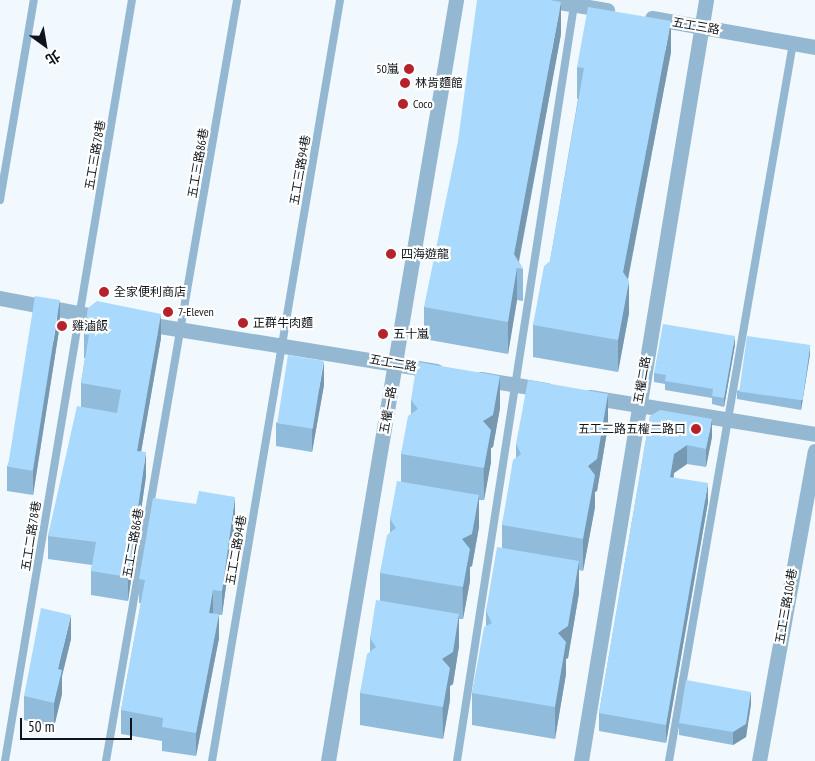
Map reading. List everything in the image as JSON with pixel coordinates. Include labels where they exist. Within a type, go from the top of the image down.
[{"type":"street","name":"五權一路","points":[[328,761],[456,0]]},
{"type":"street","points":[[547,0],[619,13]]},
{"type":"street","name":"五權二路","points":[[580,761],[706,0]]},
{"type":"street","name":"五工三路","points":[[638,16],[815,47]]},
{"type":"street","name":"五工二路","points":[[0,298],[79,314],[282,344],[514,385],[815,434]]},
{"type":"street","name":"五工三路106巷","points":[[759,761],[815,451]]},
{"type":"lane","points":[[0,200],[34,0]]},
{"type":"lane","name":"五工三路78巷","points":[[79,314],[132,0]]},
{"type":"lane","name":"五工三路86巷","points":[[182,329],[237,0]]},
{"type":"lane","name":"五工三路94巷","points":[[282,344],[340,0]]},
{"type":"lane","points":[[456,761],[574,5]]},
{"type":"lane","points":[[669,761],[793,43]]},
{"type":"lane","name":"五工二路78巷","points":[[5,761],[79,314]]},
{"type":"lane","name":"五工二路86巷","points":[[106,761],[182,329]]},
{"type":"lane","name":"五工二路94巷","points":[[212,761],[282,344]]},
{"type":"building","points":[[477,0],[550,0],[561,2],[514,254],[523,269],[517,268],[508,322],[424,307],[458,141]]},
{"type":"building","points":[[588,7],[671,21],[623,272],[629,281],[618,340],[533,325],[544,266],[550,261],[584,68],[577,67]]},
{"type":"building","points":[[35,296],[60,300],[33,471],[8,467]]},
{"type":"building","points":[[97,301],[161,314],[137,451],[146,452],[128,577],[91,571],[96,542],[48,536],[77,406],[117,413],[121,390],[81,383],[89,335],[84,334],[88,308]]},
{"type":"building","points":[[663,324],[735,336],[724,398],[712,396],[713,389],[665,381],[666,375],[654,373]]},
{"type":"building","points":[[747,336],[810,345],[803,400],[739,391]]},
{"type":"building","points":[[288,355],[324,361],[313,429],[277,423]]},
{"type":"building","points":[[417,362],[500,376],[493,415],[483,421],[491,430],[484,468],[401,454],[408,416],[418,409],[411,400]]},
{"type":"building","points":[[528,380],[608,394],[597,459],[588,466],[595,475],[583,539],[502,525],[513,460],[521,454],[516,444]]},
{"type":"building","points":[[660,410],[712,419],[706,449],[687,445],[674,454],[670,477],[708,483],[666,725],[599,713],[650,416]]},
{"type":"building","points":[[397,481],[479,495],[472,534],[462,539],[470,549],[463,587],[380,573],[387,535],[396,528],[390,519]]},
{"type":"building","points":[[199,491],[235,497],[222,591],[213,590],[209,613],[219,614],[196,733],[162,727],[163,718],[121,710],[145,580],[139,579],[153,498],[196,504]]},
{"type":"building","points":[[497,547],[579,561],[568,626],[558,633],[566,642],[555,707],[472,693],[484,627],[492,623],[486,611]]},
{"type":"building","points":[[376,600],[459,614],[453,652],[442,659],[450,668],[443,707],[360,693],[367,654],[376,647],[370,638]]},
{"type":"building","points":[[41,608],[71,615],[58,669],[62,670],[54,703],[24,696]]},
{"type":"building","points":[[686,680],[751,692],[746,724],[733,732],[679,723]]},
{"type":"place","name":"50嵐","points":[[409,69]]},
{"type":"place","name":"林肯麵館","points":[[405,83]]},
{"type":"place","name":"Coco","points":[[403,104]]},
{"type":"place","name":"四海遊龍","points":[[391,254]]},
{"type":"place","name":"全家便利商店","points":[[104,292]]},
{"type":"place","name":"7-Eleven","points":[[168,312]]},
{"type":"place","name":"正群牛肉麵","points":[[243,323]]},
{"type":"place","name":"雞滷飯","points":[[62,326]]},
{"type":"place","name":"五十嵐","points":[[383,334]]},
{"type":"place","name":"五工二路五權二路口","points":[[696,429]]}]
